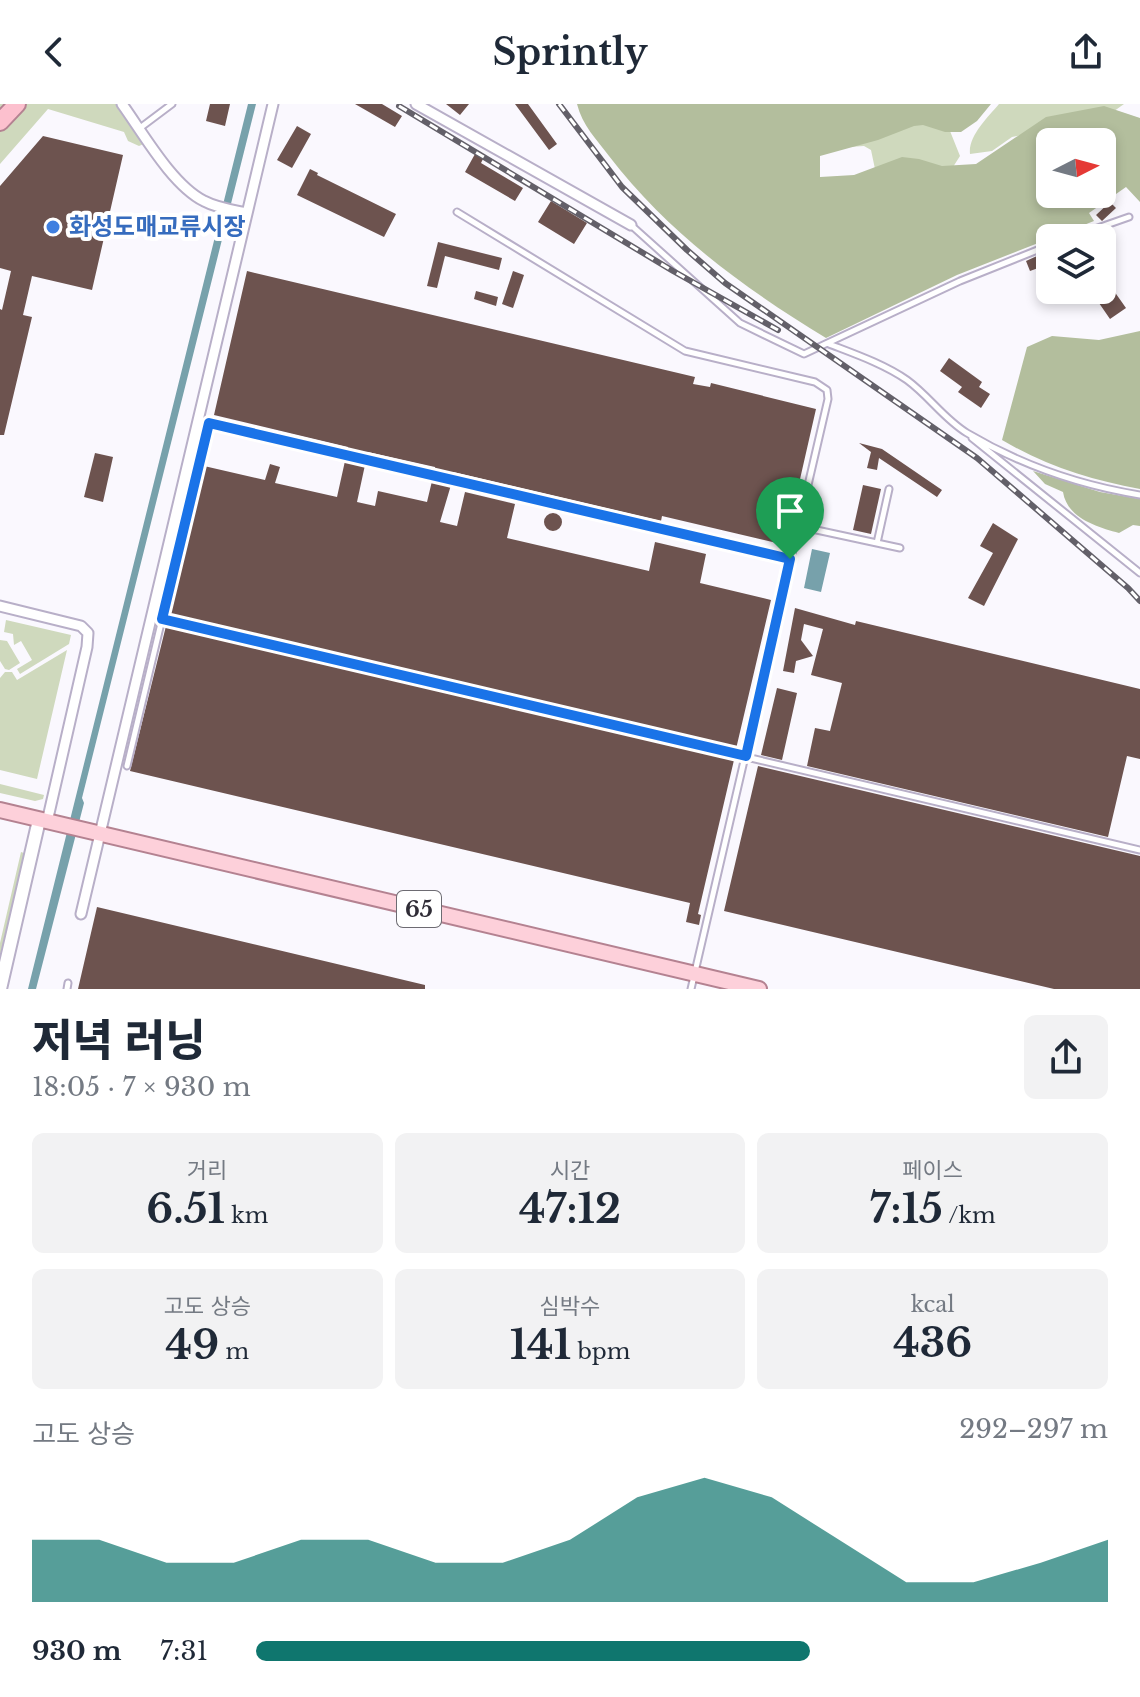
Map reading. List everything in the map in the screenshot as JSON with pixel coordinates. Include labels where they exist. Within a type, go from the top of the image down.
[{"type":"highway","points":[[0,122],[17,104]]},
{"type":"main road","name":"65","points":[[0,810],[759,989]]},
{"type":"street","points":[[122,104],[174,175],[201,200],[247,213]]},
{"type":"street","points":[[81,914],[273,104]]},
{"type":"street","points":[[416,104],[631,225]]},
{"type":"street","points":[[0,606],[82,626],[88,633],[0,989]]},
{"type":"lane","points":[[140,128],[172,104]]},
{"type":"lane","points":[[457,212],[685,351],[815,382],[827,390],[828,399],[804,527],[790,559],[691,989]]},
{"type":"lane","points":[[1109,224],[1129,217]]},
{"type":"lane","points":[[631,225],[740,323],[804,354],[960,281],[1036,251]]},
{"type":"lane","points":[[828,344],[873,362],[908,381],[938,410],[1140,573]]},
{"type":"lane","points":[[127,766],[209,423],[790,559]]},
{"type":"lane","points":[[966,432],[1046,472],[1100,489],[1140,495]]},
{"type":"lane","points":[[877,543],[889,489]]},
{"type":"lane","points":[[804,527],[900,548]]},
{"type":"lane","points":[[162,619],[1140,850]]},
{"type":"green space","points":[[0,104],[118,104],[146,143],[139,146],[128,141],[124,132],[48,109],[0,164]]},
{"type":"green space","points":[[577,104],[991,104],[977,121],[961,132],[914,126],[820,156],[820,177],[854,175],[902,157],[942,166],[976,164],[1046,117],[1104,106],[1140,118],[1140,202],[1126,187],[1116,194],[1116,128],[1036,128],[1036,208],[1096,208],[1089,213],[1094,221],[1086,224],[1036,224],[1036,244],[957,275],[826,338],[737,279],[682,234],[632,184],[582,119]]},
{"type":"green space","points":[[999,104],[1124,104],[1103,119],[1082,128],[1036,128],[1036,137],[1027,134],[1012,137],[992,151],[970,154],[972,140]]},
{"type":"green space","points":[[839,120],[948,126],[960,156],[953,167],[875,169],[871,150],[864,146],[849,147]]},
{"type":"green space","points":[[1140,331],[1140,489],[1069,471],[1002,440],[1027,347],[1052,336],[1099,340]]},
{"type":"green space","points":[[1033,471],[1100,492],[1140,499],[1140,526],[1133,525],[1119,533],[1084,520],[1070,509],[1063,492],[1045,484]]},
{"type":"green space","points":[[6,620],[71,635],[69,644],[20,674],[17,669],[32,660],[21,641],[14,645],[13,634],[4,632]]},
{"type":"green space","points":[[0,640],[7,641],[20,663],[9,670],[0,661]]},
{"type":"green space","points":[[67,650],[37,779],[0,770],[0,678],[5,672],[12,672],[17,680]]},
{"type":"green space","points":[[0,784],[44,795],[43,799],[35,801],[0,793]]},
{"type":"green space","points":[[21,852],[24,853],[0,956],[0,943]]},
{"type":"water","points":[[248,104],[256,104],[82,798],[84,803],[36,989],[28,989]]},
{"type":"water","points":[[812,549],[830,553],[821,592],[804,588]]},
{"type":"building","points":[[210,104],[230,104],[225,126],[206,121]]},
{"type":"building","points":[[355,104],[382,104],[402,116],[395,127]]},
{"type":"building","points":[[446,104],[469,104],[460,115]]},
{"type":"building","points":[[515,104],[528,104],[557,144],[549,150]]},
{"type":"building","points":[[297,126],[311,134],[292,168],[277,160]]},
{"type":"building","name":"화성도매교류시장","points":[[43,136],[123,155],[92,290],[32,276],[23,315],[32,317],[4,435],[0,435],[0,309],[11,271],[0,268],[0,186]]},
{"type":"building","points":[[475,154],[483,159],[481,163],[523,188],[515,201],[465,172]]},
{"type":"building","points":[[310,169],[396,214],[384,237],[297,195]]},
{"type":"building","points":[[551,201],[587,223],[574,244],[538,222]]},
{"type":"building","points":[[1104,208],[1116,208],[1102,221],[1096,215]]},
{"type":"building","points":[[438,242],[502,258],[499,270],[445,256],[437,288],[427,286]]},
{"type":"building","points":[[1036,256],[1036,269],[1030,271],[1026,261]]},
{"type":"building","points":[[247,271],[695,377],[693,384],[710,387],[711,383],[816,409],[785,545],[662,516],[661,521],[435,470],[435,467],[348,450],[348,447],[214,415]]},
{"type":"building","points":[[513,271],[524,275],[513,308],[502,304]]},
{"type":"building","points":[[476,291],[498,297],[496,306],[474,299]]},
{"type":"building","points":[[1116,294],[1126,308],[1110,319],[1100,304],[1116,304]]},
{"type":"building","points":[[949,358],[982,382],[979,387],[990,394],[981,408],[958,392],[962,387],[940,371]]},
{"type":"building","points":[[859,443],[882,449],[942,490],[937,497],[879,458],[877,470],[867,468],[871,452]]},
{"type":"building","points":[[95,453],[113,457],[103,502],[84,497]]},
{"type":"building","points":[[345,461],[365,465],[357,502],[375,506],[378,491],[427,502],[432,481],[451,485],[440,522],[457,526],[465,492],[515,504],[507,538],[649,571],[655,542],[706,554],[700,583],[771,600],[736,749],[169,615],[204,466],[265,480],[270,464],[280,467],[275,483],[337,497]]},
{"type":"building","points":[[863,485],[881,489],[871,534],[853,530]]},
{"type":"building","points":[[549,513],[557,513],[562,522],[560,529],[549,531],[544,526],[544,518]]},
{"type":"building","points":[[993,523],[1018,539],[984,606],[968,598],[993,553],[980,546]]},
{"type":"building","points":[[795,608],[855,625],[856,621],[1140,689],[1140,759],[1127,756],[1108,837],[807,766],[815,728],[830,731],[842,683],[811,675],[823,629],[804,624],[801,640],[813,656],[796,661],[794,673],[783,671]]},
{"type":"building","points":[[166,626],[734,760],[698,914],[701,915],[699,925],[686,922],[690,903],[130,771]]},
{"type":"building","points":[[777,688],[797,693],[782,760],[761,755]]},
{"type":"building","points":[[758,766],[1140,856],[1140,989],[1054,989],[724,911]]},
{"type":"building","points":[[97,907],[425,985],[425,989],[78,989]]},
{"type":"railway","points":[[559,104],[622,187],[725,283],[977,458],[1140,601]]},
{"type":"railway","points":[[399,106],[673,271],[778,330]]},
{"type":"place","name":"화성도매교류시장","points":[[53,227]]},
{"type":"route","points":[[209,423],[790,559],[746,756],[162,619],[209,423]]}]
